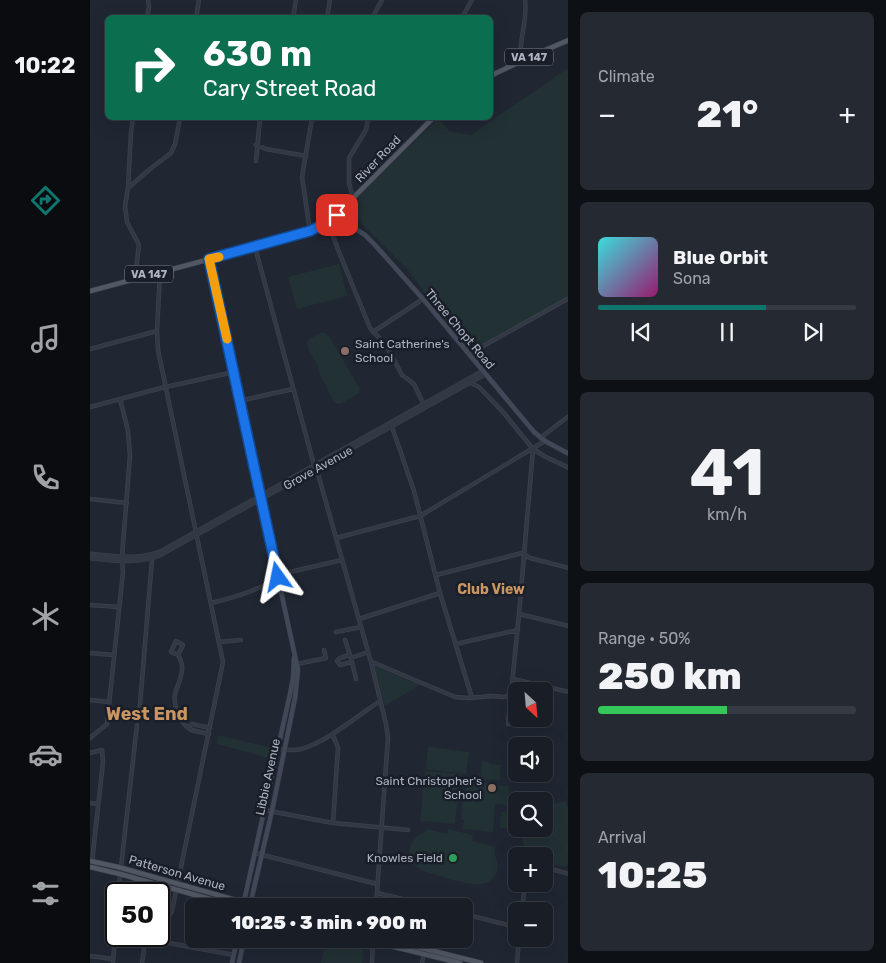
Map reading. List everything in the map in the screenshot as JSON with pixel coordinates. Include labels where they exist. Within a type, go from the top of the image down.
[{"type":"main road","name":"VA 147","points":[[493,75],[568,40]]},
{"type":"main road","name":"River Road","points":[[337,215],[431,120]]},
{"type":"main road","name":"VA 147","points":[[90,290],[310,231],[337,215]]},
{"type":"main road","name":"Three Chopt Road","points":[[337,215],[376,245],[527,425],[540,438],[568,454]]},
{"type":"main road","points":[[310,231],[350,225]]},
{"type":"main road","name":"Libbie Avenue","points":[[209,259],[298,670],[297,685],[272,811],[252,898]]},
{"type":"main road","name":"Libbie Avenue","points":[[246,898],[293,678],[294,651]]},
{"type":"main road","name":"Patterson Avenue","points":[[91,864],[218,898]]},
{"type":"main road","name":"Patterson Avenue","points":[[177,887],[210,898]]},
{"type":"main road","points":[[232,963],[235,948]]},
{"type":"main road","points":[[240,963],[242,948]]},
{"type":"main road","points":[[411,948],[481,963]]},
{"type":"main road","points":[[415,948],[460,963]]},
{"type":"street","points":[[148,0],[148,15]]},
{"type":"street","points":[[196,15],[199,0]]},
{"type":"street","points":[[294,15],[296,0]]},
{"type":"street","points":[[328,15],[330,0]]},
{"type":"street","points":[[374,15],[382,0]]},
{"type":"street","points":[[463,15],[472,0]]},
{"type":"street","points":[[521,61],[520,54],[526,19],[525,0]]},
{"type":"street","points":[[133,120],[125,206],[127,222],[139,245],[136,278]]},
{"type":"street","points":[[128,188],[171,152],[175,144],[180,120]]},
{"type":"street","points":[[256,161],[260,120]]},
{"type":"street","points":[[310,231],[302,177],[312,120]]},
{"type":"street","points":[[354,198],[349,182],[348,158],[366,130],[368,120]]},
{"type":"street","points":[[256,145],[266,149],[306,156]]},
{"type":"street","points":[[330,228],[373,332],[385,344],[402,375],[414,384],[424,407]]},
{"type":"street","points":[[255,247],[293,389],[371,662],[386,724],[388,738],[377,898]]},
{"type":"street","points":[[160,272],[158,350],[223,662],[170,914]]},
{"type":"street","points":[[469,354],[568,298]]},
{"type":"street","points":[[373,332],[423,300]]},
{"type":"street","points":[[90,349],[157,331]]},
{"type":"street","points":[[90,408],[165,387],[234,372]]},
{"type":"street","name":"Grove Avenue","points":[[90,556],[139,561],[152,559],[164,554],[260,497],[484,373]]},
{"type":"street","name":"Grove Avenue","points":[[424,407],[471,383],[484,373]]},
{"type":"street","points":[[471,383],[479,387],[503,412],[533,449],[568,468]]},
{"type":"street","points":[[240,401],[293,389]]},
{"type":"street","points":[[90,738],[107,724],[123,572],[122,559],[130,444],[120,399]]},
{"type":"street","points":[[540,438],[568,416]]},
{"type":"street","points":[[391,425],[414,491],[440,593],[472,698]]},
{"type":"street","points":[[336,538],[420,516],[546,441]]},
{"type":"street","points":[[513,682],[533,449]]},
{"type":"street","points":[[90,499],[126,503]]},
{"type":"street","name":"Grove Avenue","points":[[122,559],[156,553],[196,534]]},
{"type":"street","points":[[436,575],[522,553],[530,558],[568,568]]},
{"type":"street","points":[[139,716],[152,559]]},
{"type":"street","points":[[211,603],[239,596],[275,580],[282,574],[342,560]]},
{"type":"street","points":[[359,619],[440,593]]},
{"type":"street","points":[[90,605],[119,607]]},
{"type":"street","points":[[519,614],[568,626]]},
{"type":"street","points":[[336,632],[361,627]]},
{"type":"street","points":[[456,644],[518,630]]},
{"type":"street","points":[[219,642],[241,640]]},
{"type":"street","points":[[345,640],[356,678]]},
{"type":"street","points":[[178,655],[183,645],[176,641],[171,652],[178,655],[182,665],[182,672],[174,701],[176,710],[180,718],[191,730],[209,734]]},
{"type":"street","points":[[297,664],[326,658],[324,650]]},
{"type":"street","points":[[351,662],[340,665],[337,661],[340,658],[368,652]]},
{"type":"street","points":[[90,653],[114,655]]},
{"type":"street","points":[[371,662],[455,697],[508,696]]},
{"type":"street","points":[[513,679],[568,692]]},
{"type":"street","points":[[90,700],[110,702]]},
{"type":"street","points":[[278,749],[294,750],[309,746],[332,734],[380,701]]},
{"type":"street","points":[[188,727],[192,724],[210,728]]},
{"type":"street","points":[[119,882],[137,725]]},
{"type":"street","points":[[332,734],[338,748],[333,824]]},
{"type":"street","points":[[90,753],[102,750],[103,762],[91,864]]},
{"type":"street","points":[[90,803],[98,804]]},
{"type":"street","points":[[264,810],[333,824],[408,830]]},
{"type":"street","points":[[255,854],[377,884]]},
{"type":"street","points":[[553,870],[568,874]]},
{"type":"street","points":[[377,892],[401,898]]},
{"type":"street","points":[[473,916],[508,925]]},
{"type":"street","points":[[170,942],[234,955]]},
{"type":"street","points":[[90,956],[113,961],[114,947]]},
{"type":"street","points":[[142,963],[146,947]]},
{"type":"street","points":[[517,963],[518,947]]},
{"type":"street","points":[[372,963],[373,948]]},
{"type":"street","points":[[422,963],[425,951]]},
{"type":"shaded area","points":[[568,68],[568,296],[468,352],[408,270],[346,208],[437,120],[441,120],[449,131],[471,135]]},
{"type":"shaded area","points":[[339,264],[347,296],[297,309],[288,277]]},
{"type":"shaded area","points":[[321,333],[329,336],[360,389],[358,394],[340,404],[335,403],[308,348],[307,343],[309,339]]},
{"type":"shaded area","points":[[374,666],[420,685],[385,706]]},
{"type":"shaded area","points":[[218,735],[271,748],[269,758],[217,744]]},
{"type":"shaded area","points":[[428,747],[469,752],[466,774],[426,769]]},
{"type":"shaded area","points":[[482,761],[501,765],[500,780],[481,779]]},
{"type":"shaded area","points":[[425,771],[460,774],[455,824],[420,821]]},
{"type":"shaded area","points":[[466,781],[509,786],[508,805],[495,804],[493,832],[463,829],[464,820],[461,819],[463,791],[466,791]]},
{"type":"shaded area","points":[[566,801],[568,808],[568,864],[565,867],[553,864],[553,847],[524,847],[522,837],[553,837],[553,804]]},
{"type":"shaded area","points":[[501,812],[508,813],[508,829],[500,828]]},
{"type":"shaded area","points":[[426,829],[447,834],[448,829],[473,835],[472,841],[495,847],[497,870],[495,876],[486,883],[475,884],[445,878],[419,868],[411,858],[411,846],[413,841],[425,832]]},
{"type":"shaded area","points":[[324,948],[364,948],[362,963],[321,963]]},
{"type":"slow traffic","points":[[219,257],[209,259],[227,339]]},
{"type":"place","name":"Saint Catherine's School","points":[[345,351]]},
{"type":"place","name":"Saint Christopher's School","points":[[492,788]]},
{"type":"place","name":"Knowles Field","points":[[453,858]]},
{"type":"district","name":"Club View","points":[[491,589]]},
{"type":"district","name":"West End","points":[[147,714]]},
{"type":"route","points":[[278,577],[209,259],[310,231],[337,215]]}]
